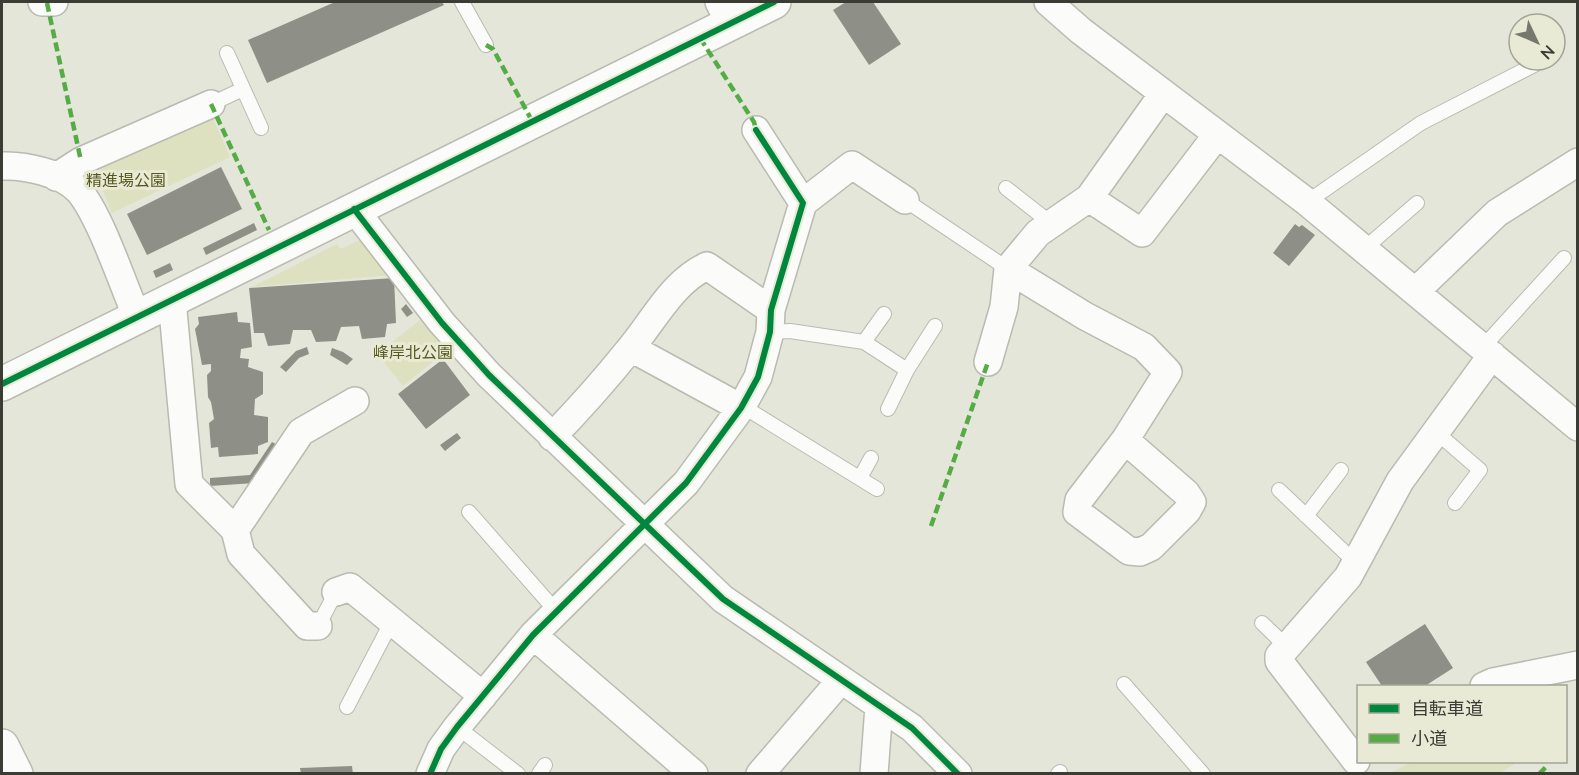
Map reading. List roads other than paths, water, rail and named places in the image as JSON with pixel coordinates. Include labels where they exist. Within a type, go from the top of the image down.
[{"type":"street","points":[[42,2],[54,2]]},
{"type":"street","points":[[2,384],[354,209],[725,12],[774,2]]},
{"type":"street","points":[[1048,2],[1081,31],[1307,202],[1578,427]]},
{"type":"street","points":[[988,362],[1004,307],[1008,269],[1038,234],[1089,198],[1163,94]]},
{"type":"street","points":[[56,177],[81,161],[211,104]]},
{"type":"street","points":[[756,130],[803,203]]},
{"type":"street","points":[[1089,198],[1142,233],[1217,135]]},
{"type":"street","points":[[1416,291],[1497,213],[1578,162]]},
{"type":"street","points":[[2,166],[16,165],[56,177],[78,191],[98,225],[136,317]]},
{"type":"street","points":[[430,774],[441,749],[457,727],[534,635],[643,524],[651,520],[700,467],[741,408],[758,377],[770,321],[803,203],[852,165],[905,200]]},
{"type":"street","points":[[354,209],[442,323],[489,375],[723,599],[912,728],[958,774]]},
{"type":"street","points":[[552,437],[631,348],[665,300],[707,266],[770,321]]},
{"type":"street","points":[[1008,269],[1085,316],[1144,346],[1168,372],[1125,440]]},
{"type":"street","points":[[172,300],[189,484],[235,530],[242,554],[307,626],[318,626]]},
{"type":"street","points":[[631,348],[741,408]]},
{"type":"street","points":[[1350,765],[1279,660],[1279,656],[1342,587],[1400,481],[1436,432],[1488,351]]},
{"type":"street","points":[[235,530],[301,432],[355,401]]},
{"type":"street","points":[[336,592],[350,587],[483,696]]},
{"type":"street","points":[[534,635],[694,774]]},
{"type":"street","points":[[1487,685],[1492,682],[1578,665]]},
{"type":"street","points":[[760,774],[841,680]]},
{"type":"street","points":[[874,774],[879,706]]},
{"type":"street","points":[[2,747],[16,774]]},
{"type":"lane","points":[[462,2],[486,45]]},
{"type":"lane","points":[[227,52],[261,128]]},
{"type":"lane","points":[[1307,202],[1422,123],[1498,76],[1510,72]]},
{"type":"lane","points":[[211,104],[243,89]]},
{"type":"lane","points":[[1006,188],[1052,224]]},
{"type":"lane","points":[[905,200],[1008,269]]},
{"type":"lane","points":[[1364,249],[1417,203]]},
{"type":"lane","points":[[1488,351],[1564,258]]},
{"type":"lane","points":[[864,342],[884,314]]},
{"type":"lane","points":[[770,321],[790,331],[864,342],[908,370]]},
{"type":"lane","points":[[888,409],[908,370],[935,326]]},
{"type":"lane","points":[[741,408],[752,412],[877,489]]},
{"type":"lane","points":[[1436,432],[1482,468],[1455,503]]},
{"type":"lane","points":[[860,478],[871,458]]},
{"type":"lane","points":[[1306,516],[1341,470]]},
{"type":"lane","points":[[1279,490],[1355,562]]},
{"type":"lane","points":[[469,512],[556,612]]},
{"type":"lane","points":[[318,626],[336,592]]},
{"type":"lane","points":[[346,707],[392,621]]},
{"type":"lane","points":[[1262,623],[1287,647]]},
{"type":"lane","points":[[1124,684],[1203,774]]},
{"type":"lane","points":[[457,727],[518,774]]},
{"type":"park label","name":"精進場公園","points":[[126,180]]},
{"type":"park label","name":"峰岸北公園","points":[[413,352]]}]
